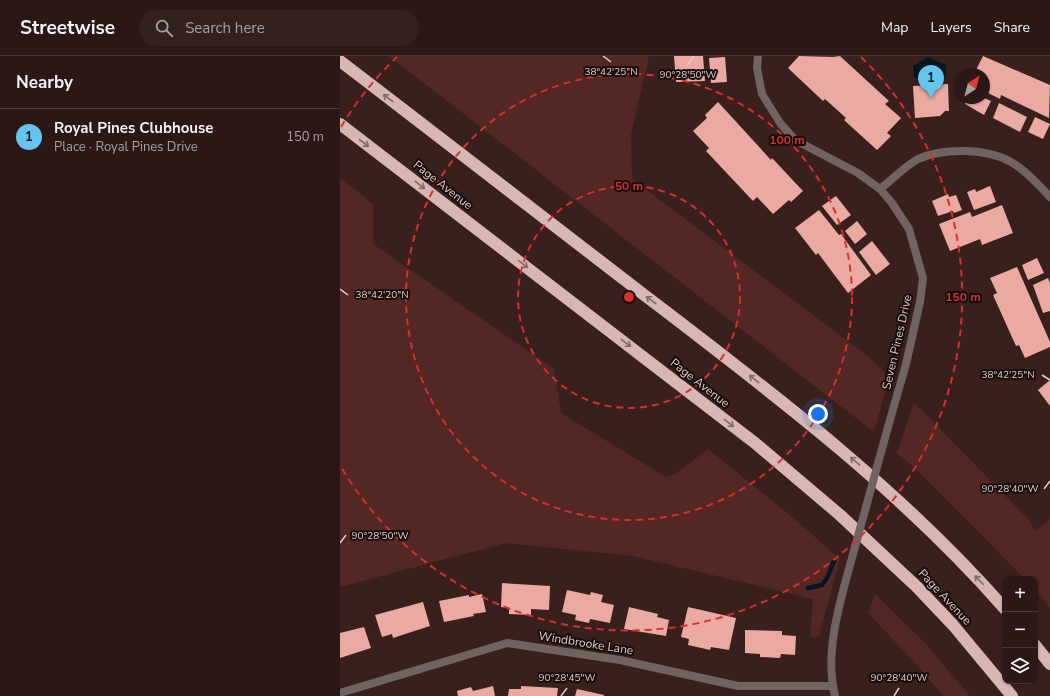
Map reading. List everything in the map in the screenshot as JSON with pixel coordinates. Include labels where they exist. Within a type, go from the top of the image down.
[{"type":"highway","points":[[340,61],[724,356],[861,466],[947,547],[1002,606]]},
{"type":"highway","name":"Page Avenue","points":[[340,124],[749,439],[840,515],[917,587],[958,631],[1012,696]]},
{"type":"highway","points":[[1037,648],[1050,664]]},
{"type":"street","name":"Seven Pines Drive","points":[[758,56],[757,68],[762,94],[780,123],[795,140],[861,175],[880,189],[892,203],[909,229],[923,278],[915,325],[837,614],[831,651],[833,686],[836,696]]},
{"type":"street","points":[[880,189],[918,160],[941,151],[968,151],[997,154],[1017,165],[1031,176],[1050,198]]},
{"type":"street","name":"Windbrooke Lane","points":[[340,693],[507,643],[620,660],[738,686],[833,686]]},
{"type":"shaded area","points":[[389,56],[649,56],[631,135],[632,179],[870,358],[889,377],[874,432]]},
{"type":"shaded area","points":[[340,178],[373,204],[373,244],[554,369],[561,413],[666,477],[675,474],[708,449],[791,516],[840,559],[819,636],[810,637],[813,599],[633,556],[506,543],[340,587]]},
{"type":"shaded area","points":[[914,402],[1029,520],[1035,531],[1050,519],[1050,608],[1038,593],[1038,576],[1022,576],[918,471],[897,453]]},
{"type":"shaded area","points":[[875,594],[925,643],[970,696],[943,696],[918,666],[868,613]]},
{"type":"water","points":[[928,57],[946,65],[946,76],[914,78],[913,66]]},
{"type":"building","points":[[674,56],[703,56],[705,81],[676,82]]},
{"type":"building","points":[[799,56],[840,56],[889,101],[885,104],[901,118],[887,133],[891,136],[877,150],[844,120],[846,118],[825,99],[823,101],[788,68]]},
{"type":"building","points":[[983,56],[1050,85],[1049,118],[1001,95],[1000,99],[990,94],[990,68],[977,68]]},
{"type":"building","points":[[725,57],[727,82],[711,83],[709,58]]},
{"type":"building","points":[[948,84],[949,111],[945,111],[940,116],[915,118],[913,86]]},
{"type":"building","points":[[718,102],[771,160],[772,158],[803,191],[791,202],[789,200],[773,214],[757,197],[753,201],[706,151],[709,148],[693,131],[707,118],[705,115]]},
{"type":"building","points":[[999,103],[1027,117],[1020,132],[993,118]]},
{"type":"building","points":[[965,104],[990,104],[984,115]]},
{"type":"building","points":[[1035,117],[1050,124],[1043,139],[1028,132]]},
{"type":"building","points":[[990,186],[996,202],[974,210],[967,192],[975,189],[976,192]]},
{"type":"building","points":[[948,194],[949,197],[956,195],[962,210],[954,213],[953,211],[938,216],[932,201]]},
{"type":"building","points":[[836,196],[851,215],[837,225],[822,206]]},
{"type":"building","points":[[1002,205],[1013,233],[982,245],[980,239],[950,251],[939,224],[970,212],[972,217]]},
{"type":"building","points":[[819,210],[839,235],[841,234],[871,275],[848,293],[818,253],[816,255],[795,228]]},
{"type":"building","points":[[857,221],[867,234],[855,244],[845,231]]},
{"type":"building","points":[[872,241],[890,264],[876,275],[859,252]]},
{"type":"building","points":[[1037,258],[1044,273],[1028,280],[1022,265]]},
{"type":"building","points":[[1017,267],[1050,342],[1050,347],[1025,358],[1019,345],[1016,346],[993,295],[997,293],[990,278]]},
{"type":"building","points":[[1048,278],[1050,283],[1050,311],[1043,313],[1033,285]]},
{"type":"building","points":[[1050,380],[1050,406],[1038,390]]},
{"type":"building","points":[[502,583],[550,586],[549,610],[531,609],[531,615],[509,614],[509,608],[501,607]]},
{"type":"building","points":[[567,590],[590,595],[591,592],[603,595],[601,602],[614,605],[610,623],[590,619],[589,623],[575,620],[576,615],[562,612]]},
{"type":"building","points":[[482,594],[486,612],[444,622],[439,601]]},
{"type":"building","points":[[423,602],[430,626],[393,638],[392,634],[382,637],[375,615]]},
{"type":"building","points":[[629,607],[658,614],[657,617],[669,620],[666,636],[624,629]]},
{"type":"building","points":[[688,607],[736,618],[729,650],[711,647],[710,650],[688,645],[689,639],[681,637]]},
{"type":"building","points":[[364,627],[371,648],[340,658],[340,633]]},
{"type":"building","points":[[745,630],[782,631],[782,635],[796,636],[795,655],[781,654],[780,658],[760,657],[760,654],[745,653]]},
{"type":"building","points":[[493,686],[495,696],[458,696],[457,691],[471,687],[473,691]]},
{"type":"building","points":[[521,686],[558,688],[557,696],[508,696],[509,689],[521,689]]},
{"type":"building","points":[[577,689],[604,695],[604,696],[575,696]]},
{"type":"waterway","points":[[808,588],[822,585],[827,578],[834,561]]},
{"type":"place","name":"Royal Pines Clubhouse","points":[[931,98]]}]
